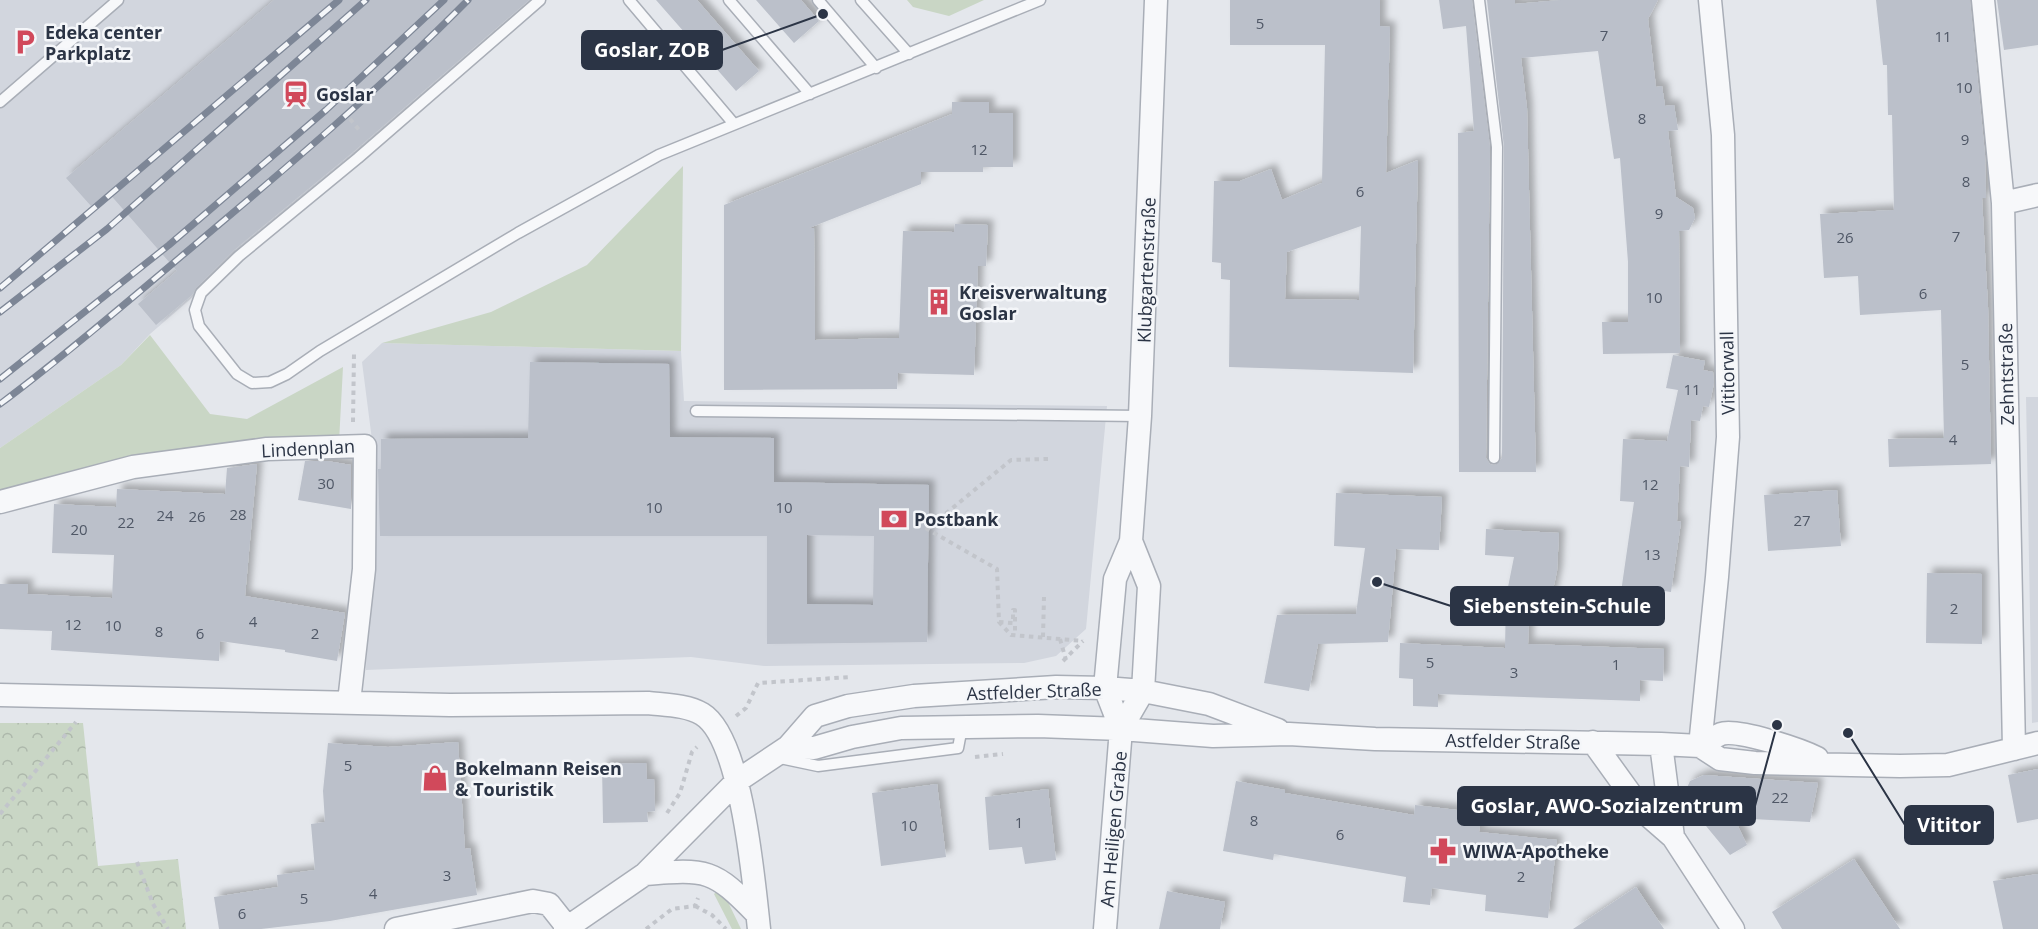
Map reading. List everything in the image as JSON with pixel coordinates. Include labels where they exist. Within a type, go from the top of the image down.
[{"type":"street","name":"Klubgartenstraße","points":[[1105,688],[1115,579],[1131,541],[1140,416],[1156,0]]},
{"type":"street","name":"Vititorwall","points":[[1700,746],[1728,437],[1723,135],[1710,0]]},
{"type":"street","name":"Zehntstraße","points":[[1983,0],[2003,203],[2014,749]]},
{"type":"street","points":[[2003,203],[2038,195]]},
{"type":"street","name":"Lindenplan","points":[[0,502],[133,467],[267,449],[365,446],[364,569],[350,702]]},
{"type":"street","name":"Klubgartenstraße","points":[[1131,541],[1149,586],[1143,691]]},
{"type":"street","name":"Astfelder Straße","points":[[566,928],[645,874],[737,781],[780,752],[815,716],[880,699],[1056,687],[1105,688],[1143,691],[1209,704],[1289,734]]},
{"type":"street","name":"Am Heiligen Grabe","points":[[1105,688],[1121,729]]},
{"type":"street","name":"Am Heiligen Grabe","points":[[1105,929],[1121,729],[1143,691]]},
{"type":"street","points":[[0,695],[450,705],[648,703],[676,706],[702,714],[717,731],[737,781],[746,823],[758,922]]},
{"type":"street","name":"Astfelder Straße","points":[[780,752],[814,748],[901,728],[960,737],[1121,729],[1213,736],[1289,734],[1375,739],[1700,746]]},
{"type":"street","points":[[1700,746],[1722,733],[1735,734],[1802,751],[1826,763],[1900,766],[1948,765],[2038,742]]},
{"type":"street","points":[[1593,742],[1642,810],[1673,837],[1733,929]]},
{"type":"street","points":[[1661,744],[1673,837]]},
{"type":"street","points":[[645,874],[685,871],[706,873],[726,882],[758,922]]},
{"type":"street","points":[[396,929],[533,901],[549,904],[566,928]]},
{"type":"lane","points":[[0,102],[118,0]]},
{"type":"lane","points":[[540,0],[239,256],[201,293],[195,310],[198,326],[237,375],[252,383],[270,382],[287,375],[314,354],[518,233],[659,155],[1040,0]]},
{"type":"lane","points":[[629,0],[734,124]]},
{"type":"lane","points":[[729,0],[810,94]]},
{"type":"lane","points":[[818,0],[876,68]]},
{"type":"lane","points":[[861,0],[909,54]]},
{"type":"lane","points":[[1479,0],[1497,147],[1494,458]]},
{"type":"lane","points":[[696,411],[1140,416]]},
{"type":"path","points":[[353,446],[355,331]]},
{"type":"path","points":[[1048,459],[1011,460],[927,529],[997,569],[999,622],[1011,635],[1084,641]]},
{"type":"path","points":[[1043,637],[1044,597]]},
{"type":"path","points":[[999,622],[1013,623],[1013,610],[1015,610],[1015,635]]},
{"type":"path","points":[[1060,639],[1066,660]]},
{"type":"path","points":[[0,814],[78,719],[87,698]]},
{"type":"path","points":[[664,817],[680,793]]},
{"type":"path","points":[[137,862],[153,904],[168,929]]},
{"type":"path","points":[[695,906],[712,915],[726,929]]},
{"type":"shaded area","points":[[0,0],[537,0],[150,334],[121,365],[0,448]]},
{"type":"shaded area","points":[[382,343],[681,351],[684,401],[1107,406],[1086,629],[1056,656],[1024,663],[765,666],[691,657],[366,670],[372,440],[362,362]]},
{"type":"shaded area","points":[[2026,397],[2038,397],[2038,722],[2032,723]]},
{"type":"green space","points":[[907,0],[984,0],[949,16],[913,7]]},
{"type":"green space","points":[[683,166],[681,351],[382,343],[491,312],[587,265]]},
{"type":"green space","points":[[150,335],[210,414],[247,419],[343,367],[339,442],[0,491],[0,448],[121,365]]},
{"type":"green space","points":[[0,723],[83,723],[98,866],[178,859],[186,929],[0,929]]},
{"type":"green space","points":[[717,891],[728,902],[741,929],[732,929],[714,894]]},
{"type":"building","points":[[274,0],[529,0],[353,152],[234,250],[196,288],[192,295],[156,325],[138,304],[177,271],[108,192],[91,206],[66,178]]},
{"type":"building","points":[[656,0],[697,0],[759,71],[736,91]]},
{"type":"building","points":[[756,0],[801,0],[819,21],[794,43]]},
{"type":"building","points":[[1230,0],[1380,0],[1380,26],[1390,27],[1386,173],[1418,160],[1413,373],[1229,367],[1230,280],[1221,279],[1221,263],[1212,262],[1214,181],[1240,181],[1271,169],[1282,200],[1322,183],[1325,45],[1230,45]],"holes":[[[1361,226],[1359,300],[1285,299],[1287,252]]]},
{"type":"building","points":[[1439,0],[1472,0],[1490,147],[1486,458],[1490,464],[1495,465],[1502,458],[1504,147],[1487,0],[1515,0],[1515,4],[1561,0],[1658,0],[1648,19],[1656,87],[1662,86],[1665,106],[1674,105],[1678,130],[1668,131],[1676,197],[1693,208],[1695,218],[1689,230],[1679,231],[1680,353],[1603,354],[1602,322],[1628,322],[1628,262],[1620,158],[1614,159],[1598,51],[1521,58],[1527,108],[1536,472],[1459,472],[1458,133],[1474,131],[1466,26],[1443,29]]},
{"type":"building","points":[[1876,0],[1970,0],[1985,155],[1986,198],[1982,198],[1988,307],[1991,464],[1889,467],[1888,439],[1944,438],[1941,310],[1860,315],[1858,276],[1824,278],[1820,214],[1894,210],[1892,115],[1888,115],[1887,65],[1883,65]]},
{"type":"building","points":[[1997,0],[2038,0],[2038,45],[2004,50]]},
{"type":"building","points":[[952,102],[989,102],[989,113],[1013,113],[1013,167],[983,167],[983,172],[921,172],[921,184],[809,228],[814,228],[815,340],[899,338],[903,231],[954,232],[955,224],[988,225],[986,266],[978,266],[974,375],[898,373],[897,389],[724,390],[724,205],[952,114]]},
{"type":"building","points":[[1673,355],[1705,361],[1703,370],[1713,372],[1714,383],[1709,407],[1703,406],[1700,421],[1691,420],[1689,467],[1680,466],[1677,521],[1681,522],[1671,592],[1643,588],[1642,618],[1618,613],[1634,502],[1620,501],[1623,439],[1667,441],[1678,390],[1666,388]]},
{"type":"building","points":[[530,362],[669,364],[670,437],[774,438],[774,482],[929,485],[927,642],[767,644],[767,536],[380,536],[378,469],[381,469],[381,439],[528,438]],"holes":[[[807,535],[874,536],[873,605],[807,604]]]},
{"type":"building","points":[[305,461],[327,461],[351,465],[351,509],[298,500]]},
{"type":"building","points":[[257,464],[245,596],[345,613],[337,661],[285,652],[285,650],[220,641],[219,661],[51,650],[52,631],[0,629],[0,584],[28,584],[27,594],[112,598],[114,555],[52,553],[54,504],[116,507],[117,489],[225,494],[227,468]]},
{"type":"building","points":[[1837,490],[1841,546],[1768,551],[1764,495]]},
{"type":"building","points":[[1336,493],[1442,497],[1439,550],[1396,549],[1388,642],[1318,644],[1309,691],[1264,683],[1277,615],[1356,614],[1365,548],[1334,546]]},
{"type":"building","points":[[1486,529],[1559,533],[1557,571],[1551,599],[1530,595],[1528,644],[1664,649],[1663,681],[1640,680],[1640,701],[1438,694],[1438,707],[1413,706],[1413,679],[1399,678],[1400,643],[1505,648],[1506,597],[1514,557],[1485,555]]},
{"type":"building","points":[[1927,573],[1982,574],[1982,644],[1926,643]]},
{"type":"building","points":[[458,742],[465,849],[470,848],[477,895],[330,921],[261,929],[219,929],[214,897],[278,887],[277,875],[315,870],[311,824],[325,822],[323,791],[328,743],[388,747]]},
{"type":"building","points":[[646,763],[647,779],[654,779],[655,811],[647,812],[648,822],[603,823],[602,764]]},
{"type":"building","points":[[2038,769],[2038,819],[2017,823],[2008,775]]},
{"type":"building","points":[[1704,775],[1818,783],[1810,822],[1734,818],[1747,845],[1730,855],[1687,803],[1686,790],[1690,781]]},
{"type":"building","points":[[1236,781],[1285,790],[1285,793],[1414,815],[1415,805],[1482,813],[1479,832],[1557,840],[1548,918],[1485,911],[1486,895],[1432,888],[1430,905],[1403,902],[1406,877],[1274,854],[1273,860],[1223,851]]},
{"type":"building","points":[[937,784],[946,857],[881,866],[872,793]]},
{"type":"building","points":[[1048,789],[1056,860],[1025,864],[1022,847],[989,850],[985,797]]},
{"type":"building","points":[[1854,859],[1900,929],[1782,929],[1772,912]]},
{"type":"building","points":[[2038,874],[2038,929],[2003,929],[1993,881]]},
{"type":"building","points":[[1636,887],[1664,929],[1573,929]]},
{"type":"building","points":[[1167,891],[1225,902],[1220,929],[1159,929]]},
{"type":"railway","points":[[0,288],[339,0]]},
{"type":"railway","points":[[0,312],[107,229],[366,0]]},
{"type":"railway","points":[[0,379],[169,245],[326,110],[444,0]]},
{"type":"railway","points":[[0,404],[96,328],[297,158],[401,65],[468,0]]},
{"type":"place","name":"Goslar, ZOB","points":[[823,14]]},
{"type":"place","name":"Edeka center Parkplatz","points":[[25,42]]},
{"type":"place","name":"Goslar","points":[[296,94]]},
{"type":"place","name":"Kreisverwaltung Goslar","points":[[939,302]]},
{"type":"place","name":"Postbank","points":[[894,519]]},
{"type":"place","name":"Siebenstein-Schule","points":[[1377,582]]},
{"type":"place","name":"Goslar, AWO-Sozialzentrum","points":[[1777,725]]},
{"type":"place","name":"Vititor","points":[[1848,733]]},
{"type":"place","name":"Bokelmann Reisen & Touristik","points":[[435,778]]},
{"type":"place","name":"WIWA-Apotheke","points":[[1443,851]]}]
